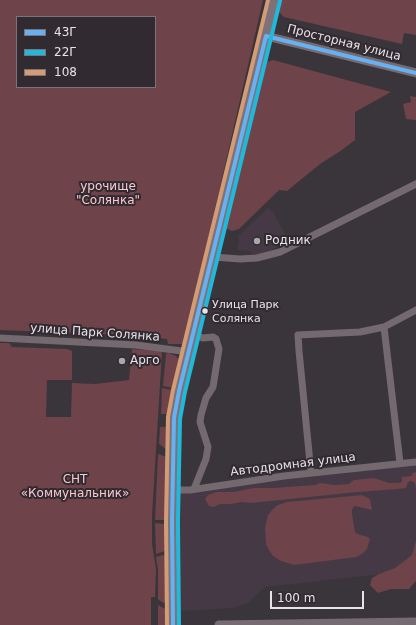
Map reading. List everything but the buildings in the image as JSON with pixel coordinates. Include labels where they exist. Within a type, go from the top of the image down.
[{"type":"main road","points":[[173,625],[172,490],[174,418],[179,391],[194,335],[274,0]]},
{"type":"main road","name":"Просторная улица","points":[[266,36],[416,73]]},
{"type":"main road","points":[[220,625],[416,622]]},
{"type":"street","points":[[213,254],[240,259],[257,258],[280,252],[415,184]]},
{"type":"street","points":[[311,473],[298,351],[298,335],[360,332],[384,327],[416,310]]},
{"type":"street","points":[[384,327],[400,463]]},
{"type":"street","points":[[194,335],[202,338],[213,337],[218,344],[219,349],[213,387],[206,398],[200,422],[208,447],[206,459],[194,489]]},
{"type":"street","name":"улица Парк Солянка","points":[[0,338],[136,345],[189,352]]},
{"type":"street","name":"Автодромная улица","points":[[172,490],[194,489],[311,473],[416,462]]},
{"type":"shaded area","points":[[268,208],[273,212],[289,241],[262,255],[253,256],[251,251],[237,250],[239,238],[237,237]]},
{"type":"shaded area","points":[[416,462],[416,561],[391,573],[265,587],[248,603],[233,608],[181,611],[180,489]]},
{"type":"green space","name":"урочище \"Солянка\"","points":[[0,0],[263,0],[205,252],[195,308],[183,344],[168,344],[167,339],[125,335],[0,330]]},
{"type":"green space","points":[[282,0],[416,0],[416,35],[404,33],[402,44],[284,17],[279,12]]},
{"type":"green space","points":[[273,60],[391,92],[355,112],[355,140],[320,164],[287,191],[279,190],[239,229],[232,231],[226,228],[267,62]]},
{"type":"green space","points":[[410,96],[416,97],[416,120],[406,119],[403,104],[411,102]]},
{"type":"green space","name":"СНТ «Коммунальник»","points":[[0,343],[9,343],[12,347],[67,349],[72,351],[72,380],[47,380],[46,417],[71,417],[72,383],[95,384],[129,380],[132,349],[162,351],[152,516],[152,544],[156,569],[155,597],[151,597],[151,625],[0,625]]},
{"type":"green space","points":[[168,353],[176,356],[180,361],[173,388],[163,386],[166,354]]},
{"type":"green space","points":[[162,388],[172,390],[167,414],[161,414]]},
{"type":"green space","points":[[160,427],[167,427],[168,451],[159,444]]},
{"type":"green space","points":[[158,454],[167,457],[164,520],[155,520]]},
{"type":"green space","points":[[416,472],[416,489],[415,483],[411,481],[408,482],[406,488],[251,503],[242,502],[220,504],[214,507],[209,506],[205,499],[208,495],[217,492],[234,492],[253,488],[315,485],[320,483],[335,485],[349,484],[354,480],[374,478],[389,483],[397,483],[402,482],[402,477],[411,476]]},
{"type":"green space","points":[[362,495],[370,499],[372,510],[355,506],[352,509],[355,532],[370,539],[367,549],[357,557],[294,565],[281,561],[273,556],[269,550],[266,544],[265,527],[268,515],[278,505],[287,502]]},
{"type":"green space","points":[[155,523],[165,524],[165,551],[156,554]]},
{"type":"green space","points":[[416,540],[416,581],[409,589],[391,589],[378,593],[370,585],[372,578],[395,568],[412,555]]},
{"type":"green space","points":[[163,555],[165,557],[165,602],[163,603],[158,599],[158,569],[156,557]]},
{"type":"green space","points":[[158,605],[165,609],[165,625],[158,625]]},
{"type":"transit line","name":"108","points":[[167,625],[166,521],[168,417],[173,390],[268,0]]},
{"type":"transit line","name":"22Г","points":[[179,625],[178,521],[180,419],[185,392],[280,1]]},
{"type":"transit line","name":"43Г","points":[[266,36],[416,73]]},
{"type":"transit line","name":"43Г","points":[[173,625],[172,521],[174,418],[179,391],[266,36]]},
{"type":"place","name":"Родник","points":[[257,241]]},
{"type":"place","name":"Улица Парк Солянка","points":[[205,311]]},
{"type":"place","name":"Арго","points":[[122,361]]}]
